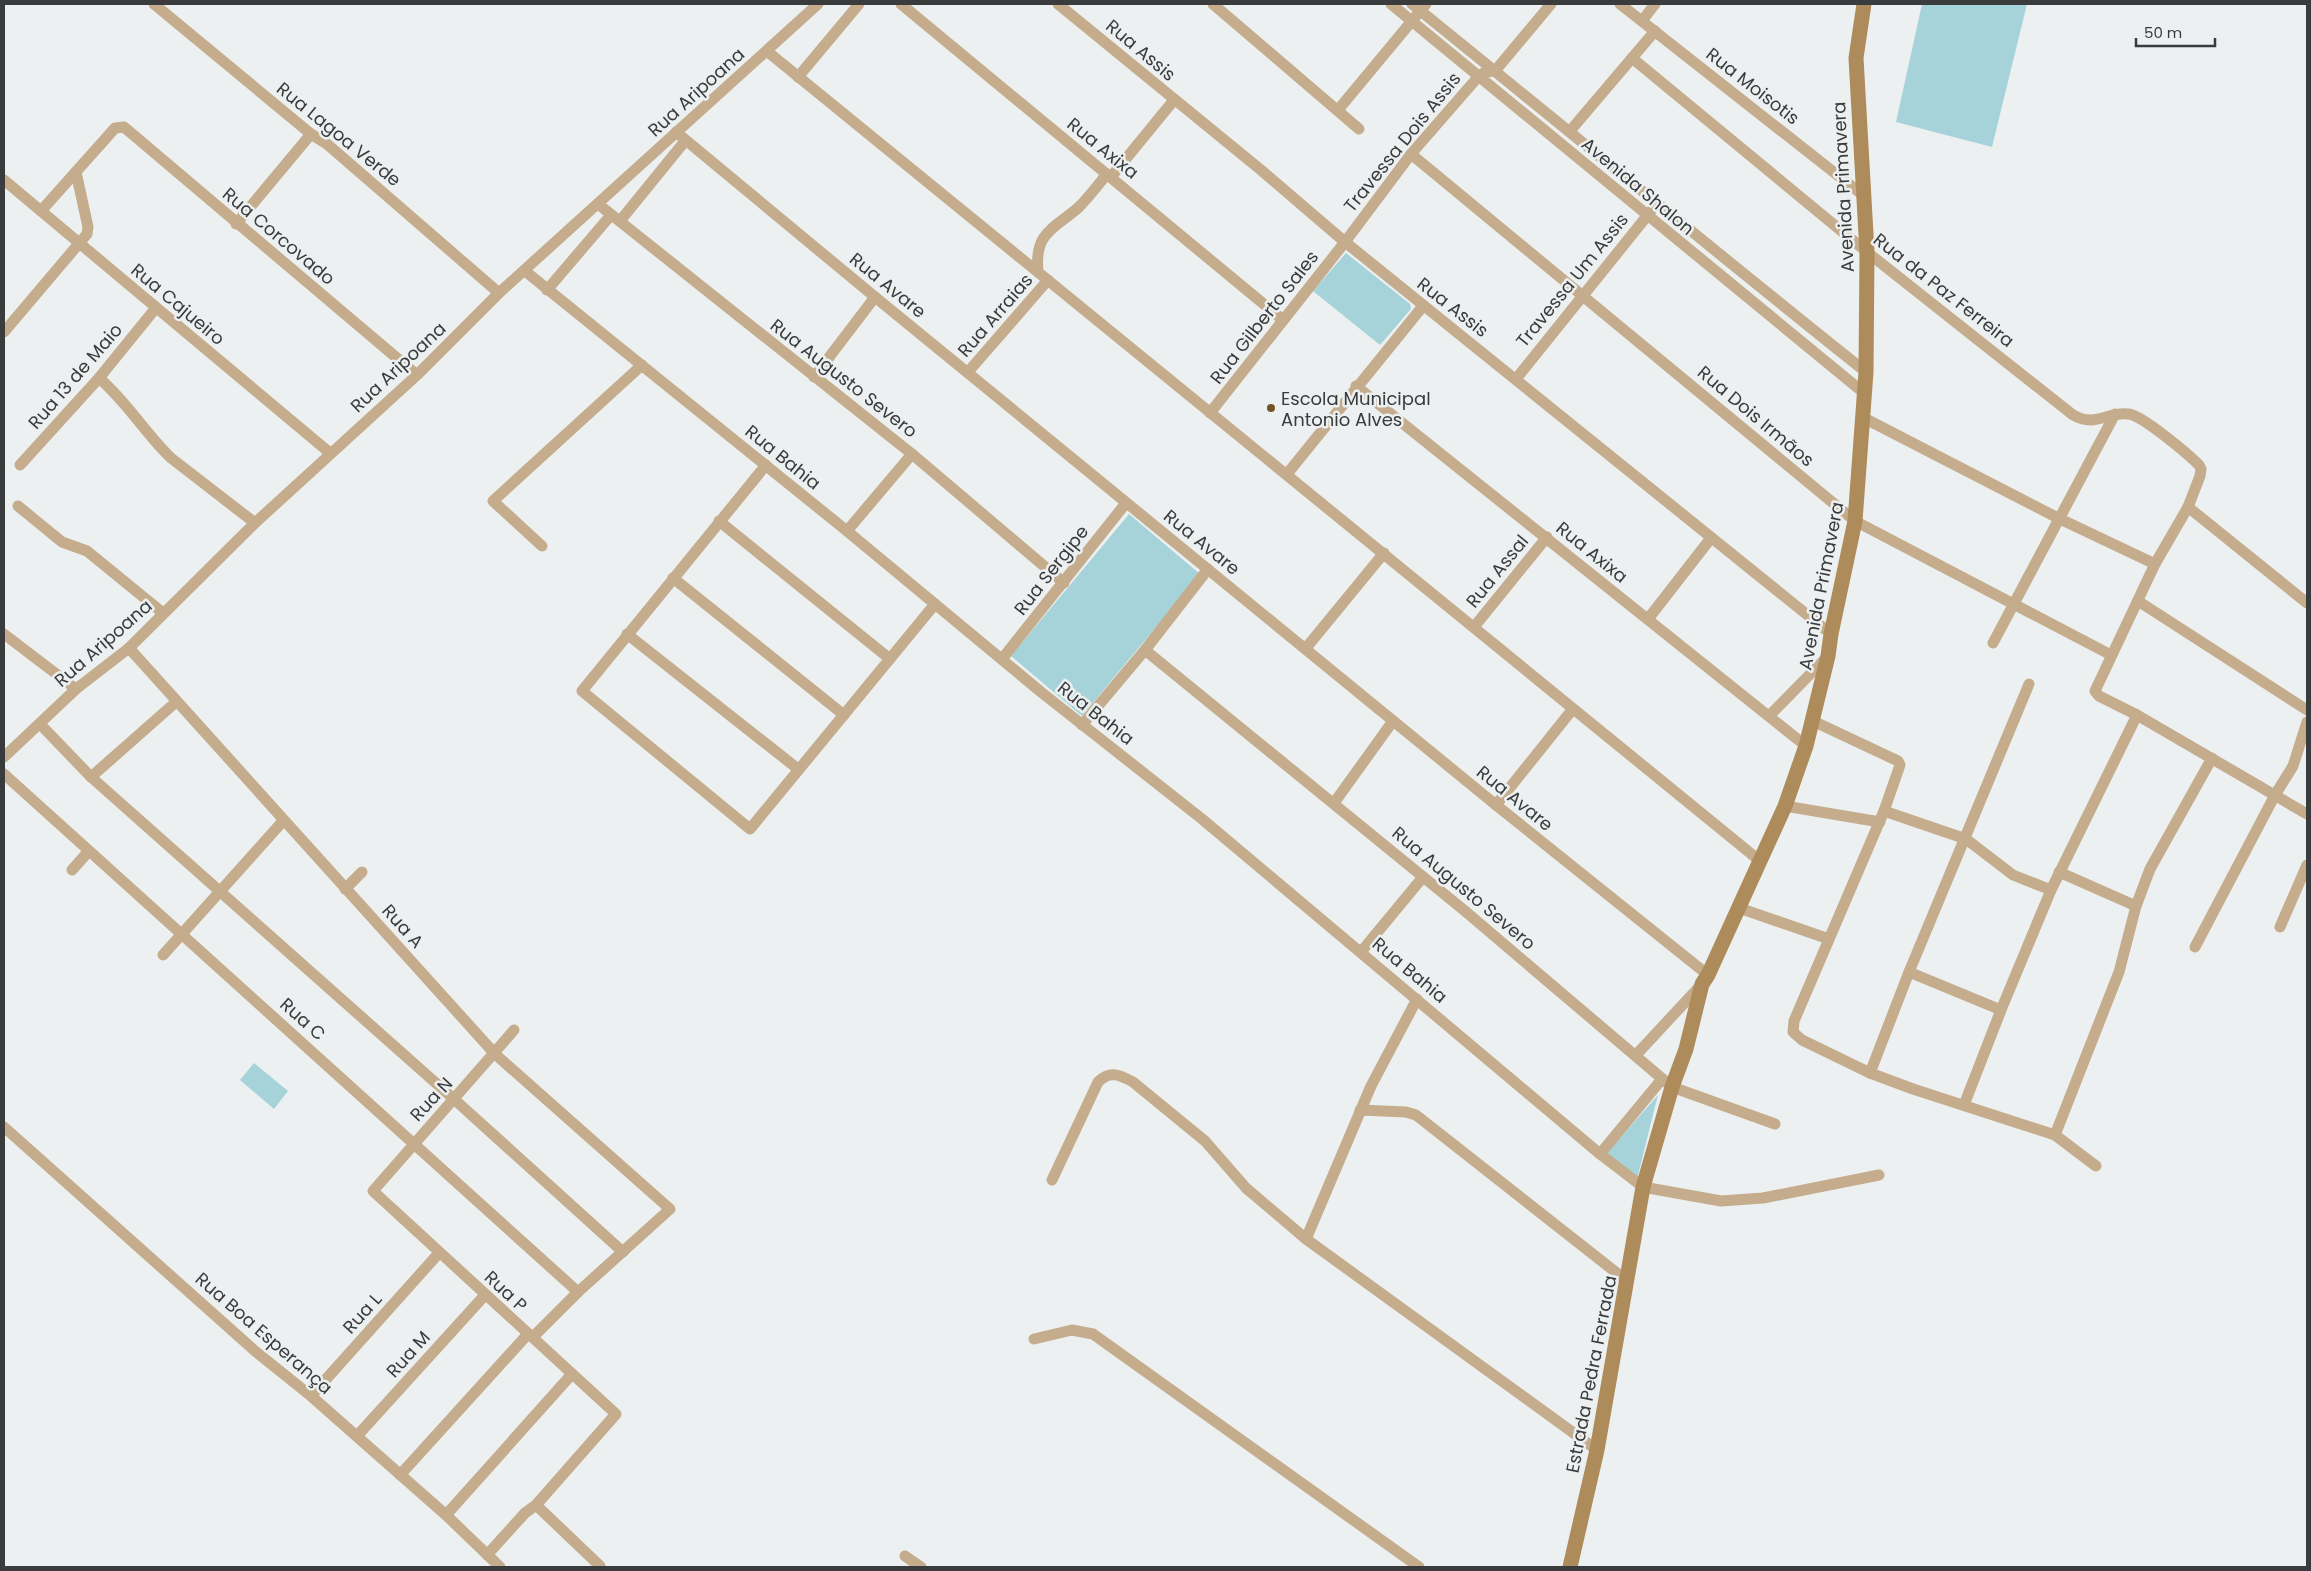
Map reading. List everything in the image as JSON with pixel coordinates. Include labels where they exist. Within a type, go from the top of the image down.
[{"type":"street","name":"Rua Lagoa Verde","points":[[154,4],[311,134],[327,144],[499,293]]},
{"type":"street","name":"Rua Aripoana","points":[[4,757],[76,689],[129,648],[255,523],[417,375],[499,293],[598,204],[680,136],[818,4]]},
{"type":"street","points":[[798,77],[859,4]]},
{"type":"street","name":"Rua Axixa","points":[[901,4],[1283,320]]},
{"type":"street","name":"Rua Assis","points":[[1058,4],[1261,170],[1423,306],[1831,634]]},
{"type":"street","name":"Avenida Shalon","points":[[1390,4],[1412,20],[1478,77],[1864,393]]},
{"type":"street","name":"Travessa Dois Assis","points":[[1345,242],[1411,154],[1478,77],[1485,72],[1495,70],[1551,4]]},
{"type":"street","name":"Rua Moisotis","points":[[1620,4],[1864,196]]},
{"type":"street","points":[[1642,21],[1655,4]]},
{"type":"street","name":"Avenida Primavera","points":[[1667,1083],[1686,1049],[1705,980],[1786,806],[1813,721],[1855,521],[1866,372],[1867,252],[1856,58],[1864,4]]},
{"type":"street","points":[[1220,6],[1359,129]]},
{"type":"street","points":[[1338,110],[1412,20],[1420,6]]},
{"type":"street","name":"Avenida Shalon","points":[[1420,6],[1656,204],[1866,372]]},
{"type":"street","points":[[1570,131],[1655,31]]},
{"type":"street","points":[[768,52],[1048,280],[1106,330],[1287,474],[1572,710],[1760,861]]},
{"type":"street","name":"Rua da Paz Ferreira","points":[[1632,58],[1867,252],[2073,415],[2088,421],[2115,414],[2129,414],[2140,418],[2195,461],[2201,469],[2188,508]]},
{"type":"street","points":[[1038,272],[1037,252],[1044,238],[1056,224],[1082,204],[1174,100]]},
{"type":"street","name":"Rua Corcovado","points":[[76,172],[118,126],[124,127],[236,224],[417,375]]},
{"type":"street","points":[[236,224],[311,134]]},
{"type":"street","points":[[547,290],[615,218],[680,136]]},
{"type":"street","name":"Rua Avare","points":[[680,136],[1126,503],[1306,648],[1705,980]]},
{"type":"street","name":"Rua Dois Irmãos","points":[[1411,154],[1855,521],[2111,655]]},
{"type":"street","points":[[41,211],[76,172]]},
{"type":"street","points":[[4,332],[87,234],[88,227],[76,172]]},
{"type":"street","name":"Rua Cajueiro","points":[[4,181],[155,309],[330,453]]},
{"type":"street","points":[[1620,193],[1630,182]]},
{"type":"street","name":"Rua Augusto Severo","points":[[598,204],[912,454],[1064,583]]},
{"type":"street","name":"Travessa Um Assis","points":[[1516,379],[1656,204]]},
{"type":"street","name":"Rua Gilberto Sales","points":[[1210,413],[1345,242]]},
{"type":"street","name":"Rua Bahia","points":[[525,271],[847,531],[1082,725],[1202,819],[1600,1154],[1643,1187]]},
{"type":"street","name":"Rua Arraias","points":[[968,372],[1048,280]]},
{"type":"street","points":[[814,377],[875,297]]},
{"type":"street","points":[[1287,474],[1356,386],[1423,306]]},
{"type":"street","name":"Rua 13 de Maio","points":[[20,465],[99,378],[155,309]]},
{"type":"street","points":[[542,546],[493,501],[642,366]]},
{"type":"street","points":[[99,378],[134,414],[160,448],[255,523]]},
{"type":"street","name":"Rua Axixa","points":[[1356,386],[1806,746]]},
{"type":"street","points":[[1994,643],[2058,518],[2115,414]]},
{"type":"street","points":[[1862,417],[2058,518],[2155,564]]},
{"type":"street","points":[[847,531],[912,454]]},
{"type":"street","points":[[766,465],[718,521],[582,692],[750,829],[935,604]]},
{"type":"street","name":"Rua Sergipe","points":[[1002,659],[1126,503]]},
{"type":"street","points":[[18,506],[62,542],[87,551],[163,614]]},
{"type":"street","points":[[2307,603],[2188,508],[2155,564],[2095,691],[2099,696],[2137,715],[2307,814]]},
{"type":"street","points":[[718,521],[890,659]]},
{"type":"street","name":"Rua Assal","points":[[1474,627],[1547,537]]},
{"type":"street","points":[[1648,619],[1711,538]]},
{"type":"street","points":[[1306,648],[1384,553]]},
{"type":"street","points":[[1082,725],[1145,650],[1208,569]]},
{"type":"street","points":[[673,578],[844,715]]},
{"type":"street","points":[[2138,601],[2307,710]]},
{"type":"street","points":[[4,634],[76,689]]},
{"type":"street","points":[[628,634],[798,770]]},
{"type":"street","name":"Rua A","points":[[129,648],[495,1054],[670,1209],[623,1252]]},
{"type":"street","name":"Rua Augusto Severo","points":[[1145,650],[1423,876],[1667,1083],[1776,1124]]},
{"type":"street","points":[[1769,716],[1828,656]]},
{"type":"street","points":[[1870,1073],[1909,972],[2029,684]]},
{"type":"street","points":[[91,777],[176,702]]},
{"type":"street","points":[[1496,805],[1572,710]]},
{"type":"street","points":[[1964,1105],[2051,890],[2137,715]]},
{"type":"street","points":[[1334,803],[1393,721]]},
{"type":"street","points":[[1813,721],[1900,763],[1900,768],[1882,816],[1794,1021],[1793,1032],[1802,1040],[1870,1073],[1913,1090],[2055,1135],[2096,1166]]},
{"type":"street","points":[[2195,947],[2275,795],[2297,758],[2307,722]]},
{"type":"street","points":[[40,724],[91,777],[220,890],[623,1252],[530,1336],[400,1475]]},
{"type":"street","points":[[2055,1135],[2119,972],[2136,906],[2153,862],[2212,758]]},
{"type":"street","name":"Rua C","points":[[4,774],[88,852],[414,1142],[578,1292]]},
{"type":"street","points":[[1786,806],[1882,816],[1966,839],[2013,875],[2051,890]]},
{"type":"street","points":[[163,955],[283,821]]},
{"type":"street","points":[[72,870],[88,852]]},
{"type":"street","points":[[2280,927],[2307,865]]},
{"type":"street","points":[[345,889],[362,872]]},
{"type":"street","points":[[2059,872],[2136,906]]},
{"type":"street","points":[[1361,952],[1423,876]]},
{"type":"street","points":[[1739,908],[1829,938]]},
{"type":"street","points":[[1909,972],[2001,1010]]},
{"type":"street","points":[[1636,1055],[1705,980]]},
{"type":"street","points":[[1306,1239],[1360,1110],[1417,999]]},
{"type":"street","name":"Rua N","points":[[373,1191],[414,1142],[455,1100],[514,1030]]},
{"type":"street","points":[[1052,1180],[1095,1086],[1102,1078],[1113,1074],[1133,1082],[1205,1142],[1246,1188],[1306,1239],[1597,1450]]},
{"type":"street","points":[[1600,1154],[1667,1083]]},
{"type":"street","name":"Estrada Pedra Ferrada","points":[[1570,1567],[1597,1450],[1643,1187],[1667,1083]]},
{"type":"street","points":[[1360,1110],[1406,1112],[1416,1115],[1627,1281]]},
{"type":"street","name":"Rua Boa Esperança","points":[[4,1127],[255,1350],[357,1436],[446,1515],[500,1567]]},
{"type":"street","points":[[1643,1187],[1713,1200],[1733,1201],[1763,1198],[1879,1175]]},
{"type":"street","name":"Rua P","points":[[373,1191],[616,1414],[536,1505]]},
{"type":"street","name":"Rua L","points":[[311,1396],[439,1253]]},
{"type":"street","name":"Rua M","points":[[357,1436],[485,1295]]},
{"type":"street","points":[[1034,1339],[1072,1330],[1093,1334],[1419,1567]]},
{"type":"street","points":[[446,1515],[572,1374]]},
{"type":"street","points":[[487,1555],[525,1512],[536,1505],[600,1566]]},
{"type":"street","points":[[905,1556],[921,1567]]},
{"type":"shaded area","points":[[1922,4],[2027,4],[1992,147],[1896,122]]},
{"type":"shaded area","points":[[1346,253],[1410,304],[1411,309],[1380,345],[1313,291]]},
{"type":"shaded area","points":[[1129,514],[1200,574],[1082,716],[1011,656]]},
{"type":"shaded area","points":[[254,1063],[288,1091],[274,1109],[240,1080]]},
{"type":"shaded area","points":[[1658,1095],[1637,1179],[1606,1154]]},
{"type":"place","name":"Escola Municipal Antonio Alves","points":[[1271,408]]}]
